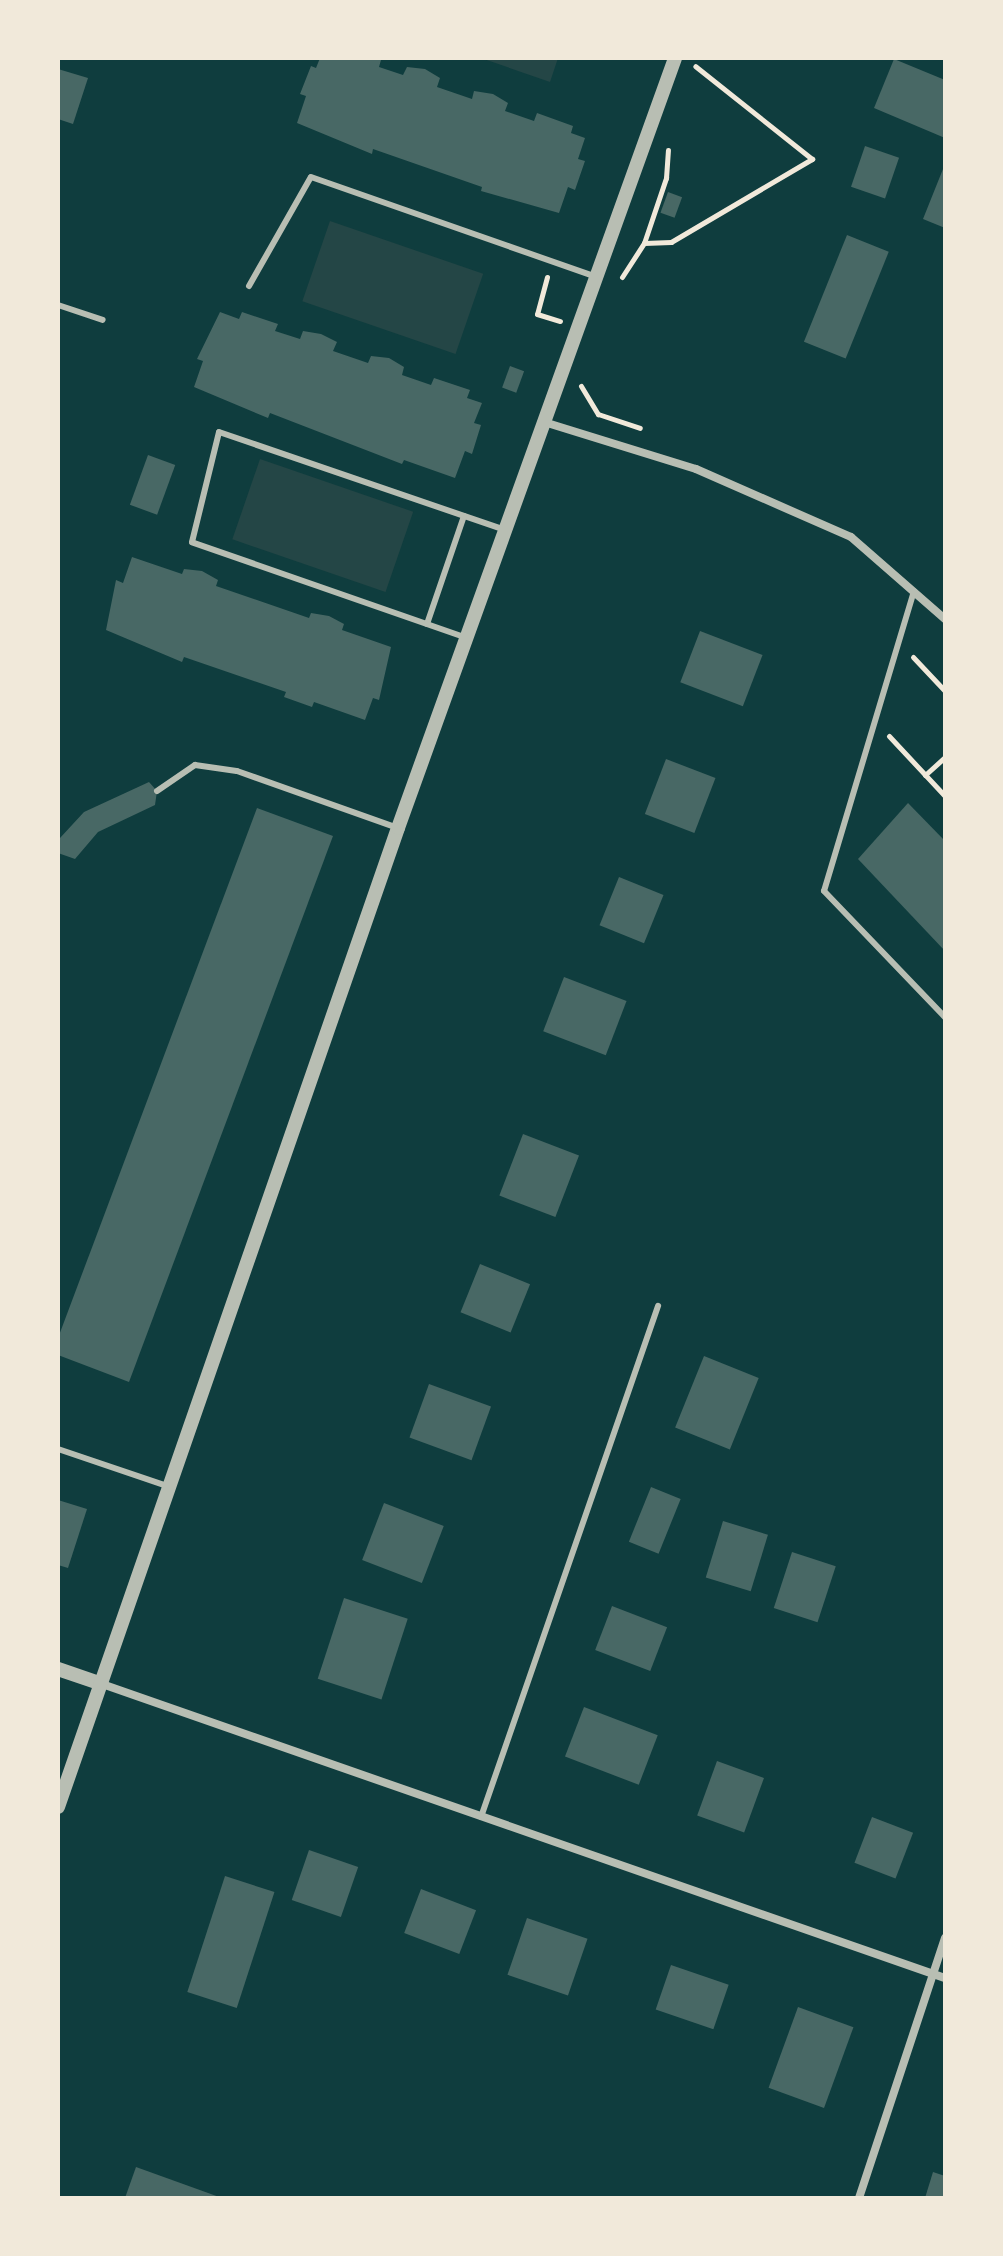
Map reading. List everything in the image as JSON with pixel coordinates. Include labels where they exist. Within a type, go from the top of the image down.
[{"type":"street","points":[[58,1807],[398,828],[468,639],[594,276],[675,58]]},
{"type":"street","points":[[543,422],[696,469],[851,537],[945,619]]},
{"type":"street","points":[[58,1669],[945,1978]]},
{"type":"street","points":[[859,2198],[945,1938]]},
{"type":"lane","points":[[249,286],[311,177],[594,276]]},
{"type":"lane","points":[[58,305],[103,320]]},
{"type":"lane","points":[[468,639],[192,542],[219,432],[506,530]]},
{"type":"lane","points":[[427,624],[464,516]]},
{"type":"lane","points":[[914,590],[824,891],[945,1017]]},
{"type":"lane","points":[[157,791],[195,765],[237,771],[398,828]]},
{"type":"lane","points":[[481,1817],[658,1306]]},
{"type":"lane","points":[[58,1449],[170,1487]]},
{"type":"path","points":[[644,243],[671,242],[812,159],[691,63]]},
{"type":"path","points":[[580,380],[583,396],[598,414],[643,429]]},
{"type":"path","points":[[898,642],[945,691]]},
{"type":"path","points":[[874,721],[945,796]]},
{"type":"path","points":[[925,775],[945,757]]},
{"type":"shaded area","points":[[481,58],[558,58],[550,82]]},
{"type":"shaded area","points":[[330,221],[483,274],[456,354],[302,301]]},
{"type":"shaded area","points":[[260,459],[413,512],[386,592],[232,539]]},
{"type":"building","points":[[320,58],[376,58],[381,60],[379,67],[403,75],[407,67],[425,69],[440,78],[437,87],[472,99],[474,91],[493,94],[508,103],[505,111],[534,121],[537,113],[573,126],[571,133],[585,138],[578,159],[585,161],[575,190],[568,187],[559,213],[481,191],[482,187],[373,149],[372,154],[297,123],[306,96],[300,94],[311,66],[316,68]]},
{"type":"building","points":[[894,59],[945,80],[945,138],[874,108]]},
{"type":"building","points":[[58,69],[88,78],[73,124],[58,119]]},
{"type":"building","points":[[865,146],[899,158],[885,198],[851,187]]},
{"type":"building","points":[[945,164],[945,228],[923,219]]},
{"type":"building","points":[[668,192],[682,197],[675,218],[660,213]]},
{"type":"building","points":[[847,235],[889,252],[846,358],[804,342]]},
{"type":"building","points":[[220,312],[239,319],[242,312],[278,324],[275,331],[300,339],[303,331],[321,334],[337,342],[333,351],[368,363],[371,356],[389,358],[404,367],[402,375],[431,385],[434,378],[470,390],[467,398],[482,403],[474,423],[481,425],[472,454],[465,451],[455,478],[404,460],[402,464],[270,413],[268,418],[194,387],[203,361],[197,359]]},
{"type":"building","points":[[510,366],[524,371],[516,393],[502,388]]},
{"type":"building","points":[[148,455],[175,465],[157,515],[130,505]]},
{"type":"building","points":[[132,557],[182,574],[184,569],[202,571],[218,580],[216,586],[309,618],[311,613],[329,616],[344,624],[342,630],[391,647],[379,700],[373,698],[365,720],[314,702],[312,707],[284,697],[286,692],[184,657],[182,662],[106,630],[116,580],[123,583]]},
{"type":"building","points":[[700,631],[763,655],[743,706],[680,682]]},
{"type":"building","points":[[666,759],[715,778],[694,833],[645,814]]},
{"type":"building","points":[[149,782],[157,791],[155,805],[98,832],[75,859],[58,853],[60,838],[84,812]]},
{"type":"building","points":[[908,803],[945,841],[945,951],[858,859]]},
{"type":"building","points":[[257,808],[333,836],[129,1382],[58,1355],[58,1338]]},
{"type":"building","points":[[619,877],[664,895],[644,943],[600,925]]},
{"type":"building","points":[[564,977],[627,1001],[606,1055],[543,1031]]},
{"type":"building","points":[[523,1134],[579,1156],[555,1217],[499,1196]]},
{"type":"building","points":[[480,1264],[530,1284],[511,1332],[461,1312]]},
{"type":"building","points":[[704,1356],[759,1378],[730,1449],[675,1427]]},
{"type":"building","points":[[429,1384],[491,1407],[472,1460],[410,1438]]},
{"type":"building","points":[[651,1487],[681,1499],[659,1554],[629,1542]]},
{"type":"building","points":[[58,1500],[87,1509],[68,1568],[58,1565]]},
{"type":"building","points":[[384,1503],[444,1526],[422,1583],[362,1560]]},
{"type":"building","points":[[723,1521],[768,1535],[751,1591],[706,1577]]},
{"type":"building","points":[[792,1552],[836,1566],[818,1622],[774,1608]]},
{"type":"building","points":[[344,1598],[408,1619],[381,1700],[318,1679]]},
{"type":"building","points":[[612,1606],[667,1627],[650,1671],[595,1650]]},
{"type":"building","points":[[584,1707],[658,1735],[639,1785],[565,1756]]},
{"type":"building","points":[[717,1761],[764,1778],[744,1833],[697,1816]]},
{"type":"building","points":[[872,1817],[913,1833],[896,1879],[854,1863]]},
{"type":"building","points":[[309,1850],[358,1867],[341,1917],[292,1900]]},
{"type":"building","points":[[225,1876],[274,1892],[237,2008],[187,1992]]},
{"type":"building","points":[[421,1889],[476,1910],[459,1954],[404,1933]]},
{"type":"building","points":[[527,1918],[588,1939],[568,1996],[507,1975]]},
{"type":"building","points":[[671,1965],[729,1985],[713,2029],[656,2009]]},
{"type":"building","points":[[798,2007],[853,2027],[824,2108],[769,2088]]},
{"type":"building","points":[[136,2167],[222,2198],[125,2198]]},
{"type":"building","points":[[933,2172],[945,2176],[945,2198],[925,2198]]}]
